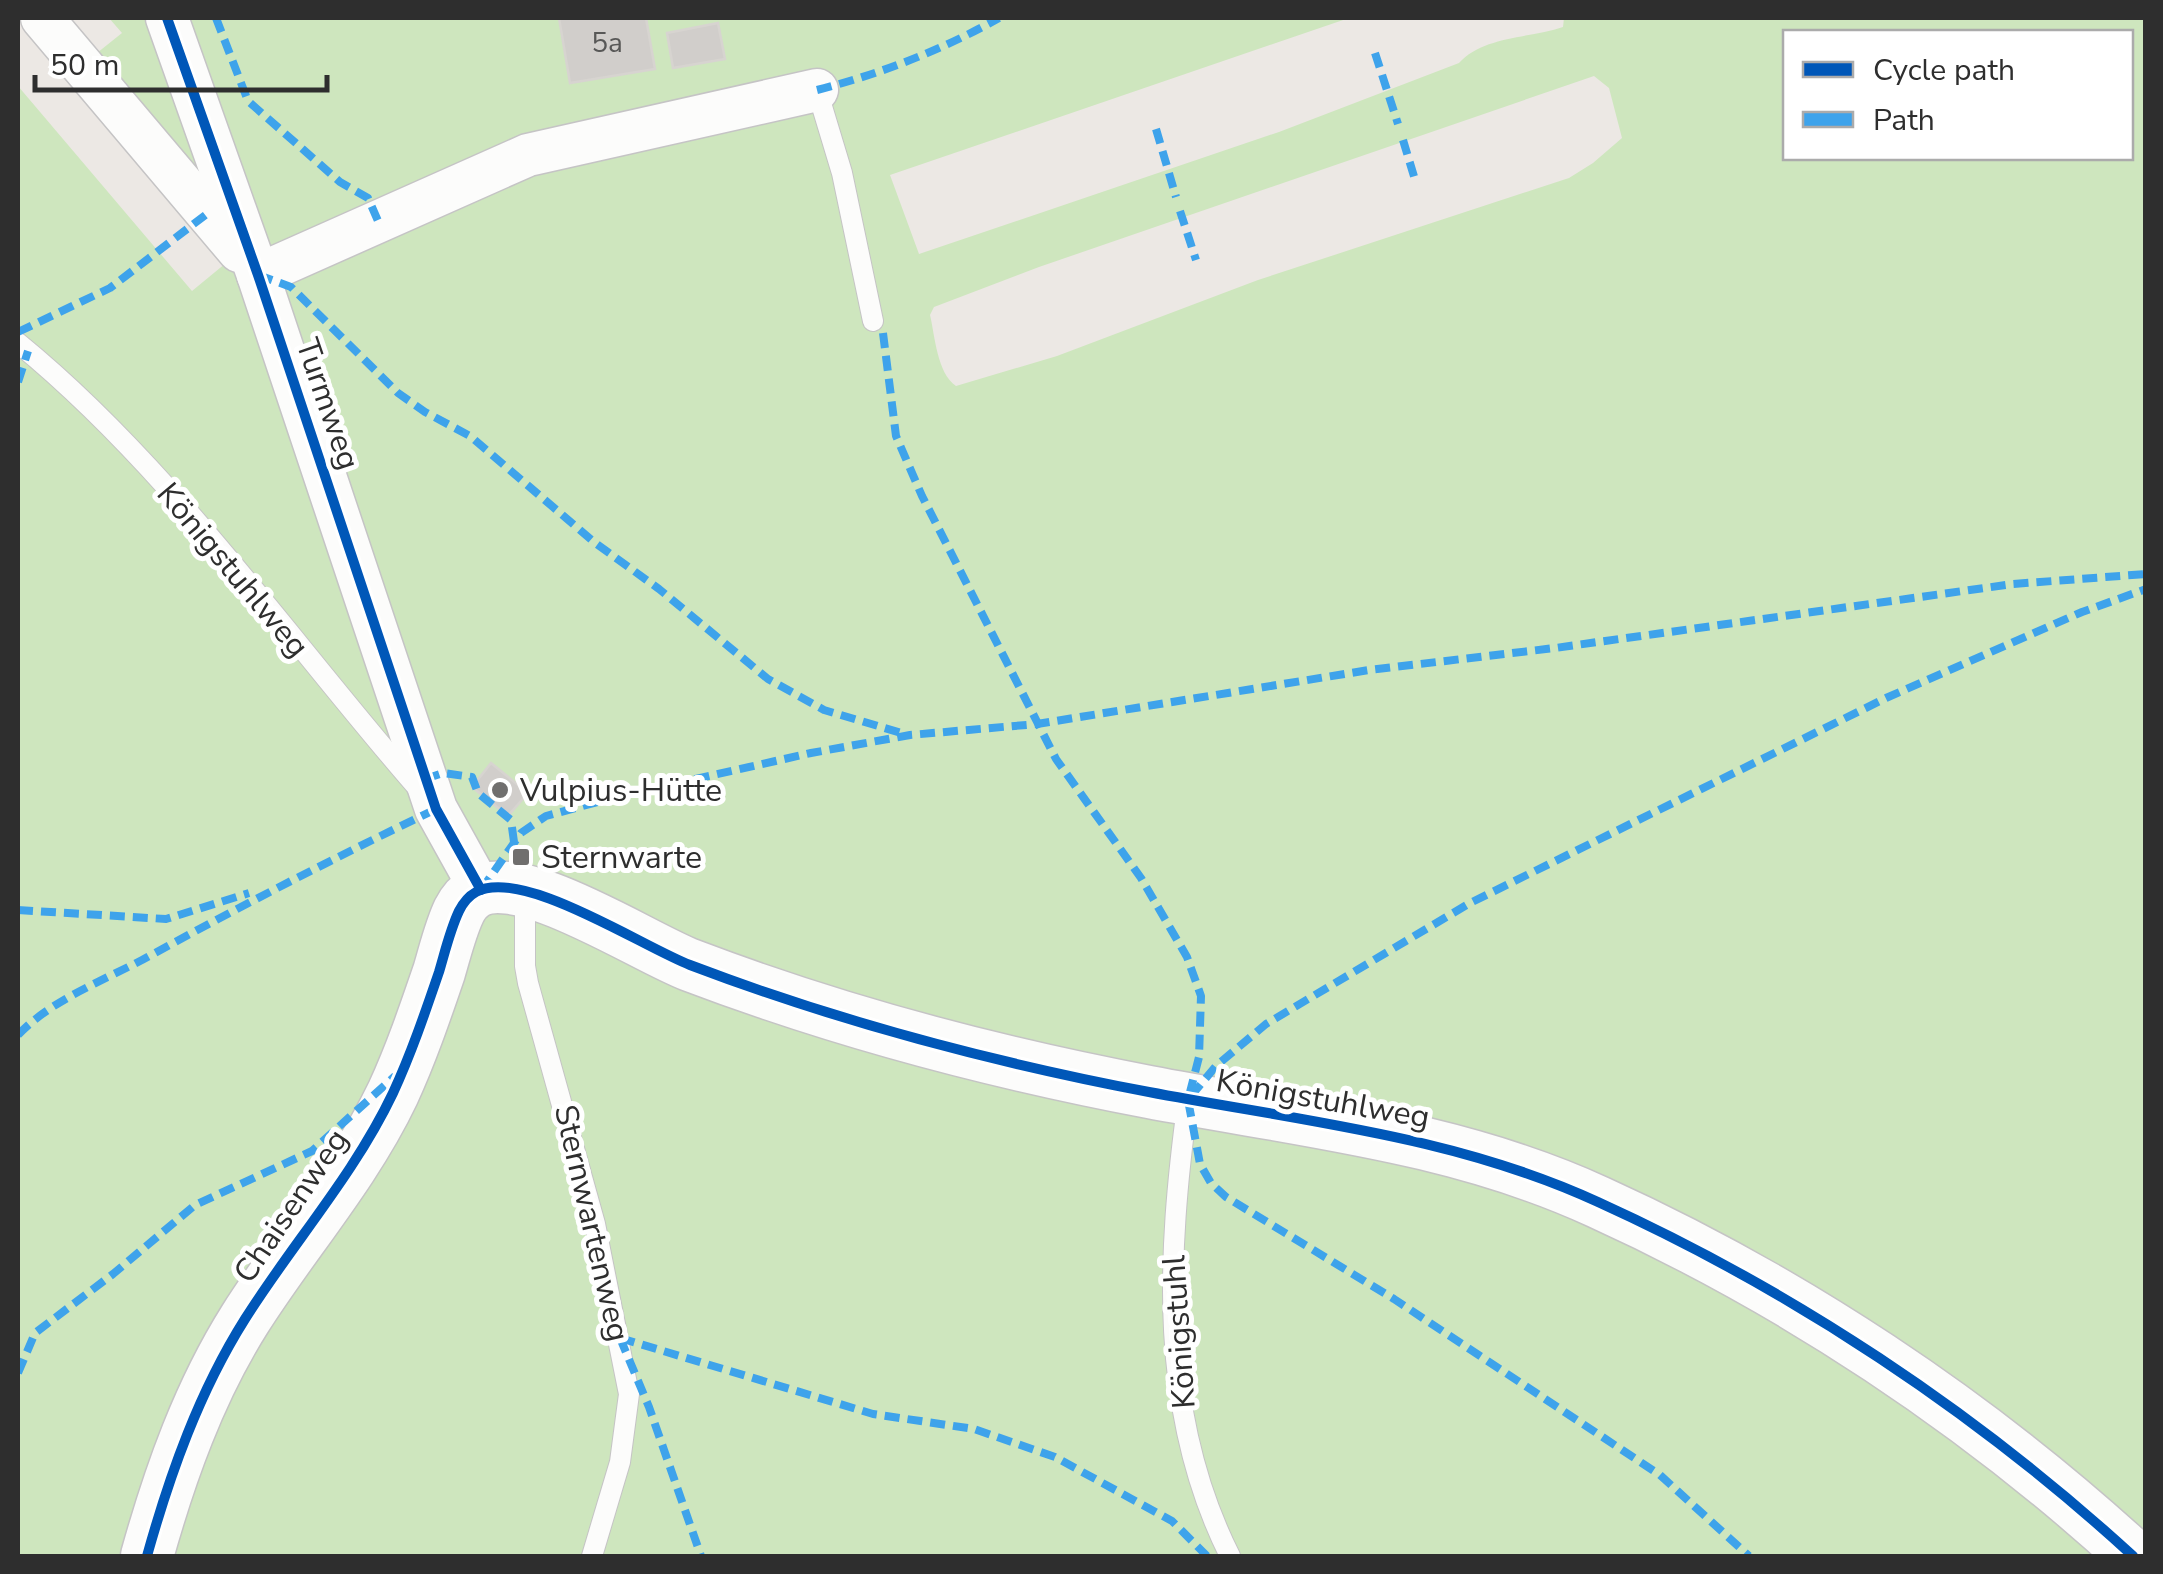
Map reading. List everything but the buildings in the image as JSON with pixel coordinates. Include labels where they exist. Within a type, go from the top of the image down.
[{"type":"street","points":[[42,18],[258,275],[528,155],[817,90]]},
{"type":"street","name":"Turmweg","points":[[166,18],[258,275],[436,809]]},
{"type":"street","points":[[436,809],[503,890]]},
{"type":"street","name":"Königstuhlweg","points":[[503,890],[566,906],[659,953],[848,1021],[985,1059],[1188,1100],[1350,1127],[1461,1152],[1576,1192],[1748,1278],[1902,1375],[2030,1468],[2133,1556]]},
{"type":"street","name":"Chaisenweg","points":[[147,1556],[173,1470],[207,1389],[252,1308],[378,1122],[414,1044],[460,908],[467,898],[503,890]]},
{"type":"lane","points":[[817,90],[842,173],[874,321]]},
{"type":"lane","name":"Königstuhlweg","points":[[18,343],[101,421],[180,504],[436,809]]},
{"type":"lane","name":"Sternwartenweg","points":[[503,890],[524,949],[528,983],[595,1224],[629,1394],[620,1462],[592,1556]]},
{"type":"lane","name":"Königstuhl","points":[[1188,1100],[1173,1236],[1175,1368],[1197,1474],[1230,1556]]},
{"type":"green space","points":[[19,18],[67,18],[97,53],[122,33],[109,18],[1349,18],[890,175],[919,254],[1279,132],[1459,63],[1494,43],[1563,27],[1564,18],[2145,18],[2145,1556],[18,1556],[18,86],[192,291],[226,263]],"holes":[[[1594,76],[1609,88],[1622,138],[1569,178],[1258,280],[1057,356],[956,386],[945,372],[930,315],[934,307],[1039,267]]]},
{"type":"marked path","points":[[216,18],[248,101],[340,182],[368,198],[378,221]]},
{"type":"marked path","points":[[817,90],[910,60],[999,18]]},
{"type":"marked path","points":[[1375,53],[1398,124]]},
{"type":"marked path","points":[[1156,129],[1176,197]]},
{"type":"marked path","points":[[1403,140],[1416,183]]},
{"type":"marked path","points":[[1180,211],[1196,260]]},
{"type":"marked path","points":[[18,332],[110,288],[208,213]]},
{"type":"marked path","points":[[258,275],[291,287],[398,393],[470,436],[594,542],[659,589],[768,679],[824,710],[905,734]]},
{"type":"marked path","points":[[883,333],[896,436],[922,496],[1056,759],[1141,878],[1187,957],[1201,996],[1199,1057],[1188,1100],[1200,1164],[1211,1183],[1226,1197],[1394,1299],[1660,1475],[1749,1556]]},
{"type":"marked path","points":[[18,382],[28,351]]},
{"type":"marked path","points":[[481,890],[521,833],[546,816],[811,753],[910,735],[1037,724],[1369,670],[2013,584],[2146,574]]},
{"type":"marked path","points":[[1191,1096],[1216,1066],[1266,1024],[1470,903],[1886,698],[2082,612],[2146,589]]},
{"type":"marked path","points":[[425,779],[443,773],[472,777],[478,793],[511,820],[514,842]]},
{"type":"marked path","points":[[18,1035],[76,993],[436,809]]},
{"type":"marked path","points":[[18,910],[166,919],[249,893]]},
{"type":"marked path","points":[[18,1373],[35,1333],[195,1205],[312,1151],[395,1076]]},
{"type":"marked path","points":[[620,1338],[873,1414],[974,1429],[1055,1457],[1172,1521],[1207,1556]]},
{"type":"marked path","points":[[620,1338],[649,1407],[701,1556]]},
{"type":"cycle path","points":[[167,18],[258,275],[436,809],[481,890]]},
{"type":"cycle path","points":[[147,1556],[176,1464],[214,1375],[245,1319],[342,1181],[393,1093],[462,905],[476,892],[496,887],[551,899],[690,965],[746,986],[916,1039],[1090,1080],[1433,1146],[1489,1161],[1598,1202],[1741,1274],[1879,1358],[2010,1452],[2133,1556]]},
{"type":"place","name":"Vulpius-Hütte","points":[[500,790]]},
{"type":"place","name":"Sternwarte","points":[[521,857]]}]
